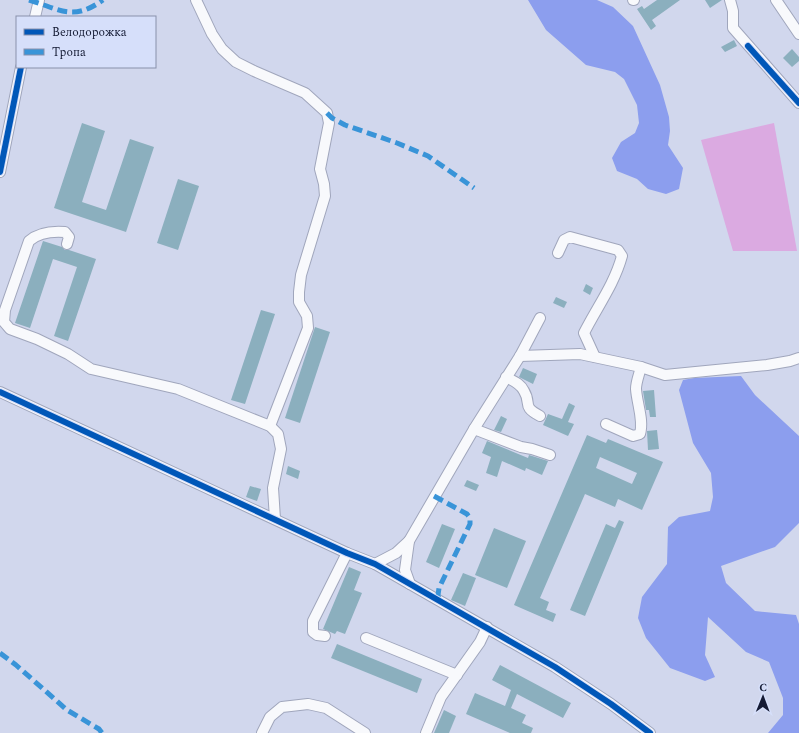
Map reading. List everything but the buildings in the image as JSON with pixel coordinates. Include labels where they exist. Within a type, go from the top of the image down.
[{"type":"street","points":[[35,16],[39,0]]},
{"type":"street","points":[[196,0],[212,34],[222,49],[236,62],[305,93],[327,113],[329,123],[320,169],[324,184],[325,196],[301,275],[299,292],[299,302],[307,316],[308,328],[270,426]]},
{"type":"street","points":[[731,0],[733,11],[733,28],[799,104]]},
{"type":"street","points":[[776,0],[799,34]]},
{"type":"street","points":[[0,172],[21,68]]},
{"type":"street","points":[[67,244],[69,237],[66,232],[54,231],[35,236],[29,241],[5,310],[4,322],[10,329],[37,339],[68,354],[91,368],[178,390],[270,426],[278,434],[281,449],[273,488],[275,519]]},
{"type":"street","points":[[558,253],[564,240],[570,237],[618,250],[622,256],[610,289],[595,311],[584,333],[595,357]]},
{"type":"street","points":[[376,564],[396,553],[409,541],[474,429],[520,356],[540,318]]},
{"type":"street","points":[[520,356],[580,354],[641,367],[665,375],[767,365],[799,358]]},
{"type":"street","points":[[606,424],[634,436],[640,434],[642,428],[636,390],[641,367]]},
{"type":"street","points":[[506,377],[519,384],[525,392],[527,405],[531,411],[540,416]]},
{"type":"street","points":[[0,392],[346,553],[376,564],[554,667],[611,704],[650,733]]},
{"type":"street","points":[[474,429],[521,447],[550,455]]},
{"type":"street","points":[[409,541],[405,570],[410,584]]},
{"type":"street","points":[[325,636],[317,635],[312,632],[314,621],[346,553]]},
{"type":"street","points":[[426,733],[441,697],[480,642],[487,627]]},
{"type":"street","points":[[366,638],[458,675]]},
{"type":"street","points":[[262,733],[270,717],[282,707],[308,704],[326,708],[365,733]]},
{"type":"shaded area","points":[[774,123],[797,251],[733,251],[701,140]]},
{"type":"water","points":[[528,0],[597,0],[613,7],[633,26],[660,85],[669,117],[670,131],[668,145],[683,168],[679,189],[666,194],[648,189],[637,179],[617,171],[612,158],[621,142],[635,133],[639,123],[637,105],[624,79],[615,72],[586,65],[546,30]]},
{"type":"water","points":[[741,376],[755,395],[799,436],[799,523],[775,547],[721,566],[726,583],[755,611],[796,615],[799,624],[799,733],[768,733],[783,715],[783,698],[769,662],[746,652],[708,617],[705,655],[715,677],[705,681],[670,668],[646,638],[638,618],[642,597],[667,564],[668,527],[679,517],[710,511],[713,497],[711,473],[693,443],[679,390],[683,380],[694,378]]},
{"type":"marked path","points":[[29,0],[66,12],[83,11],[103,0]]},
{"type":"marked path","points":[[327,113],[332,118],[345,125],[397,143],[428,156],[474,188]]},
{"type":"marked path","points":[[434,496],[467,514],[470,518],[470,524],[439,588],[439,601]]},
{"type":"marked path","points":[[0,653],[16,665],[67,710],[99,729],[102,733]]},
{"type":"cycle path","points":[[748,46],[799,103]]},
{"type":"cycle path","points":[[0,172],[21,68]]},
{"type":"cycle path","points":[[0,392],[347,553],[375,564],[555,667],[611,704],[650,733]]}]
